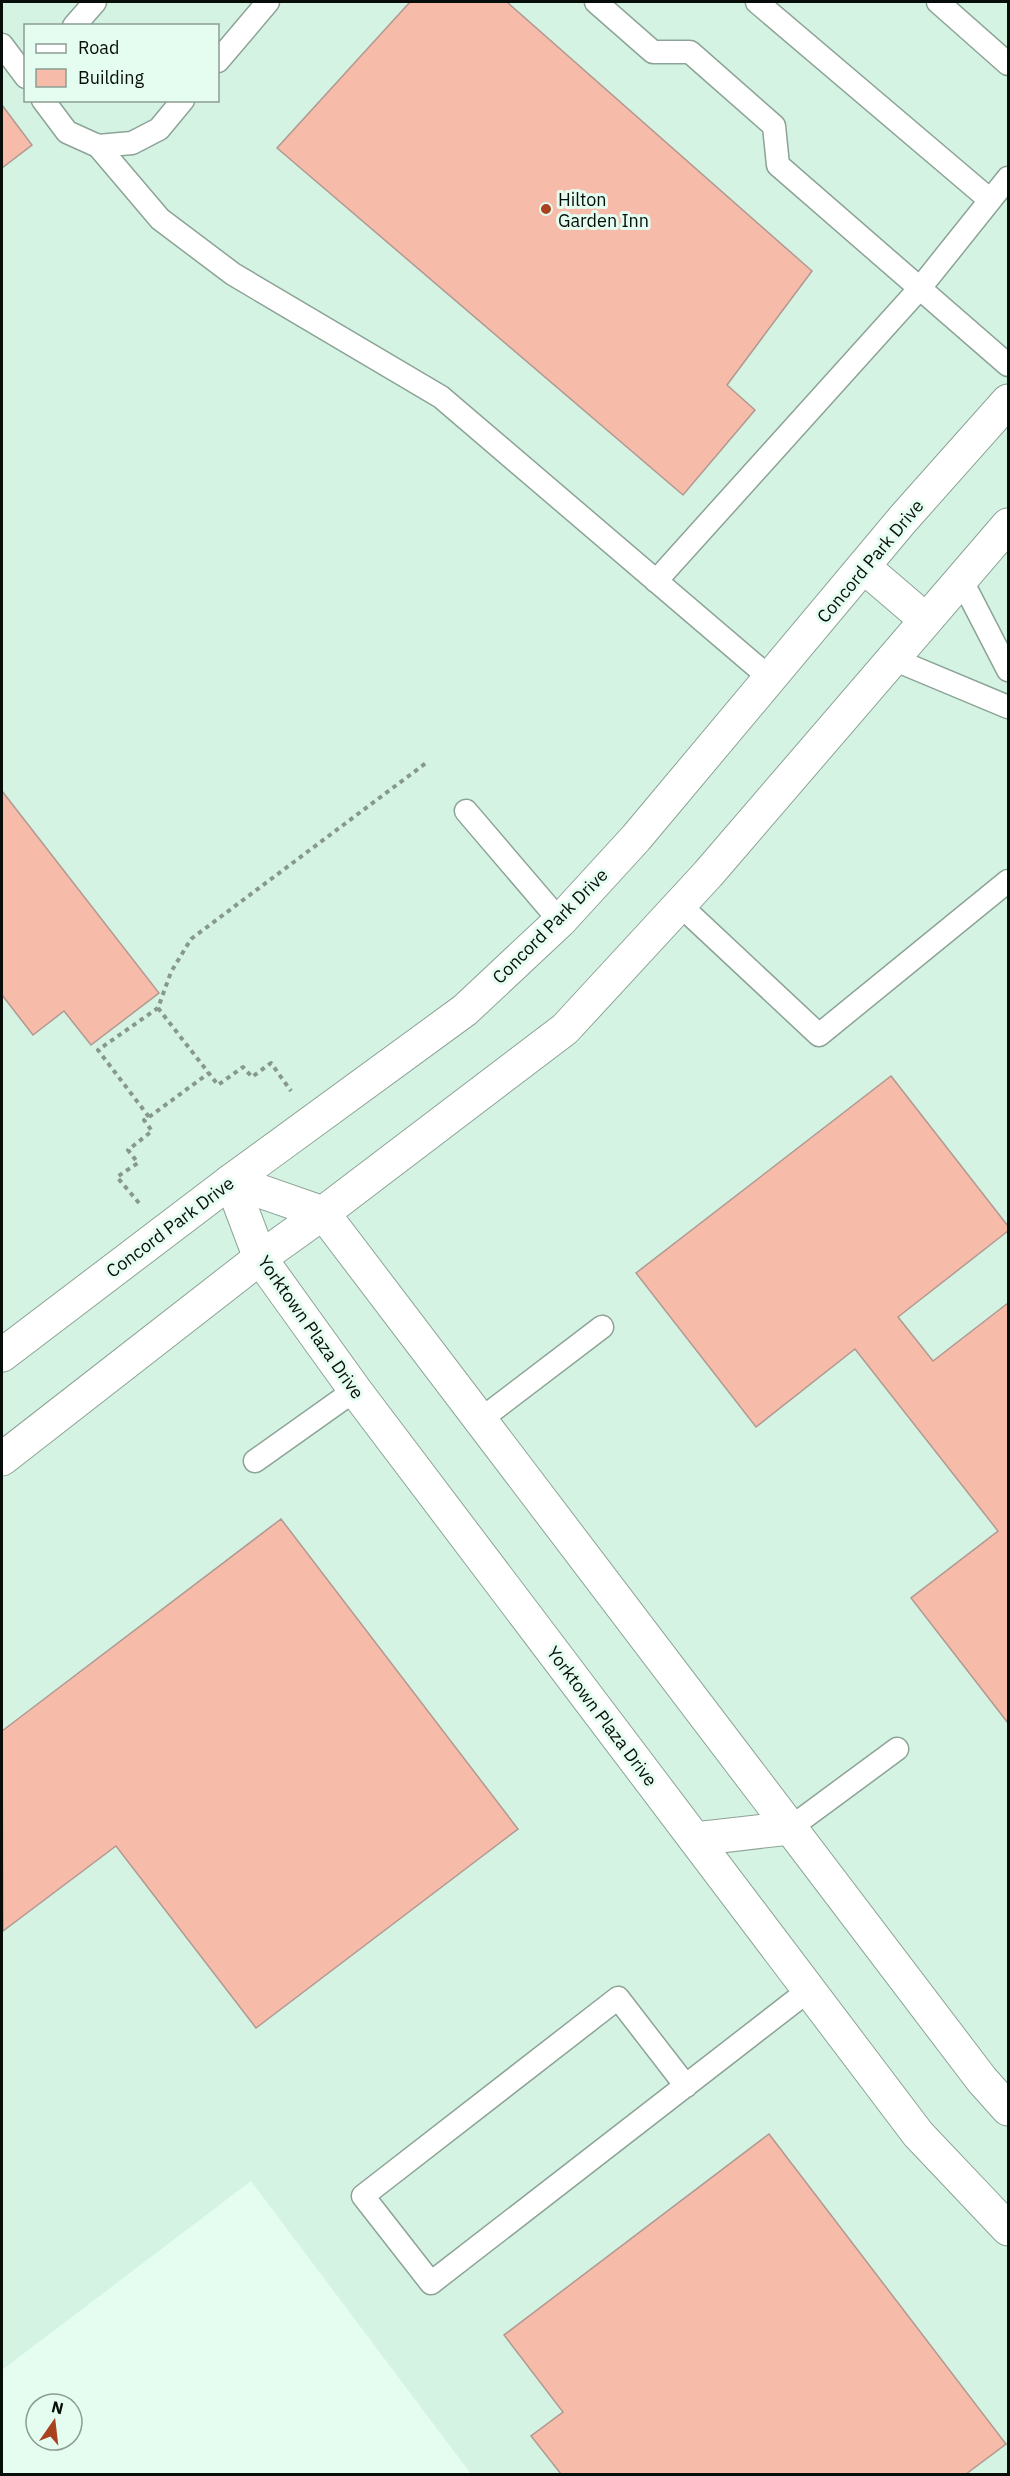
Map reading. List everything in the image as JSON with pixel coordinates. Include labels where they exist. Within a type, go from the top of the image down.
[{"type":"street","name":"Concord Park Drive","points":[[2,1354],[231,1181],[465,1010],[560,921],[636,838],[903,519],[1008,401]]},
{"type":"street","points":[[2,1459],[260,1258],[322,1214],[565,1029],[680,904],[1008,525]]},
{"type":"street","points":[[864,567],[926,620]]},
{"type":"street","points":[[231,1181],[322,1214],[982,2080],[1008,2109]]},
{"type":"street","name":"Yorktown Plaza Drive","points":[[231,1181],[260,1258],[354,1390],[918,2134],[1008,2229]]},
{"type":"street","points":[[695,1839],[790,1828]]},
{"type":"lane","points":[[76,24],[95,2]]},
{"type":"lane","points":[[219,60],[268,2]]},
{"type":"lane","points":[[596,2],[654,52],[690,52],[774,126],[778,165],[1008,365]]},
{"type":"lane","points":[[758,2],[990,200]]},
{"type":"lane","points":[[938,2],[1008,64]]},
{"type":"lane","points":[[2,45],[24,74]]},
{"type":"lane","points":[[44,102],[67,132],[98,146],[160,219],[234,274],[441,397],[771,679]]},
{"type":"lane","points":[[98,146],[132,143],[159,129],[181,102]]},
{"type":"lane","points":[[656,581],[920,288],[1008,178]]},
{"type":"lane","points":[[961,579],[1008,670]]},
{"type":"lane","points":[[893,659],[1008,707]]},
{"type":"lane","points":[[466,811],[560,921]]},
{"type":"lane","points":[[680,904],[819,1035],[1008,881]]},
{"type":"lane","points":[[480,1420],[602,1327]]},
{"type":"lane","points":[[255,1461],[354,1390]]},
{"type":"lane","points":[[790,1828],[897,1749]]},
{"type":"lane","points":[[686,2086],[618,1998],[363,2196],[431,2283],[686,2086],[809,1990]]},
{"type":"path","points":[[150,1116],[98,1050],[158,1008],[171,972],[191,939],[426,763]]},
{"type":"path","points":[[158,1008],[218,1085],[243,1067],[252,1077],[271,1063],[292,1090],[283,1097]]},
{"type":"path","points":[[149,1197],[140,1204],[117,1177],[138,1163],[128,1150],[152,1131],[144,1120],[208,1072]]},
{"type":"shaded area","points":[[2,2],[1008,2],[1008,2474],[471,2474],[251,2181],[2,2370]]},
{"type":"building","name":"Hilton Garden Inn","points":[[410,2],[507,2],[812,271],[727,385],[755,410],[683,495],[277,148]]},
{"type":"building","points":[[2,105],[32,145],[2,168]]},
{"type":"building","points":[[2,791],[159,993],[91,1045],[64,1011],[33,1035],[2,995]]},
{"type":"building","points":[[891,1076],[1008,1226],[1008,1231],[898,1317],[933,1361],[1008,1303],[1008,1723],[911,1598],[998,1531],[855,1349],[756,1427],[636,1273]]},
{"type":"building","points":[[281,1519],[518,1829],[256,2028],[116,1846],[3,1931],[2,1731]]},
{"type":"building","points":[[769,2134],[1006,2444],[966,2474],[561,2474],[531,2436],[563,2412],[504,2335]]},
{"type":"place","name":"Hilton Garden Inn","points":[[546,209]]}]
